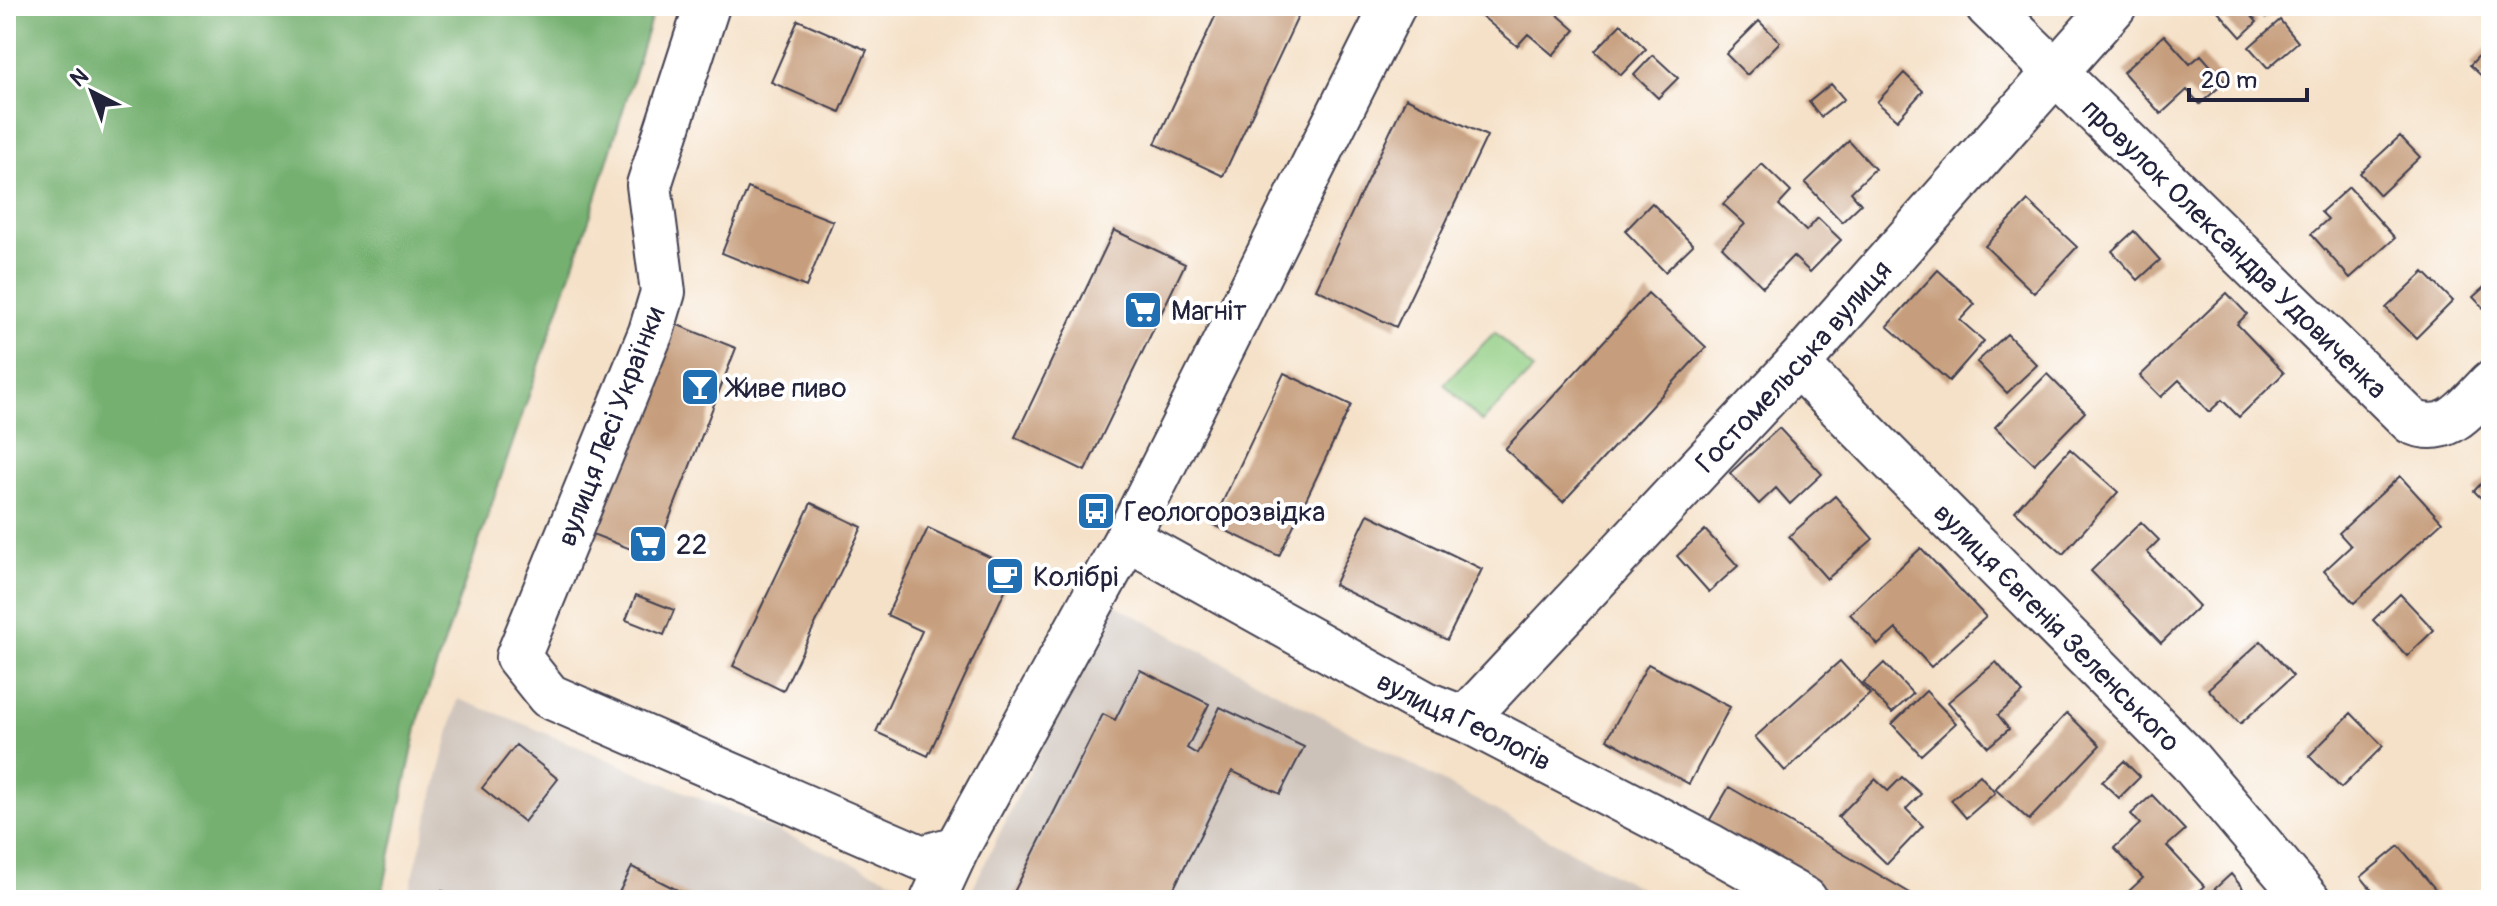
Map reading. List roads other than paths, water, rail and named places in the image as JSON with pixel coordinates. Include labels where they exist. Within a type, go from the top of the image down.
[{"type":"street","name":"вулиця Лесі Українки","points":[[707,6],[649,185],[663,292],[651,332],[518,657],[549,696],[922,858],[957,848]]},
{"type":"street","points":[[933,900],[957,848],[1127,538],[1393,6]]},
{"type":"street","name":"провулок Олександра Удовиченка","points":[[1988,6],[2412,422],[2427,428],[2444,425],[2460,415],[2491,383]]},
{"type":"street","name":"Гостомельська вулиця","points":[[1465,719],[1797,364],[2114,6]]},
{"type":"street","name":"вулиця Євгенія Зеленського","points":[[1797,364],[2190,761],[2308,900]]},
{"type":"street","name":"вулиця Геологів","points":[[1127,538],[1426,704],[1465,719],[1708,845],[1805,900]]},
{"type":"place","name":"Магніт","points":[[1143,310]]},
{"type":"place","name":"Живе пиво","points":[[700,387]]},
{"type":"place","name":"Геологорозвідка","points":[[1096,511]]},
{"type":"place","name":"22","points":[[648,544]]},
{"type":"place","name":"Колібрі","points":[[1005,576]]}]
